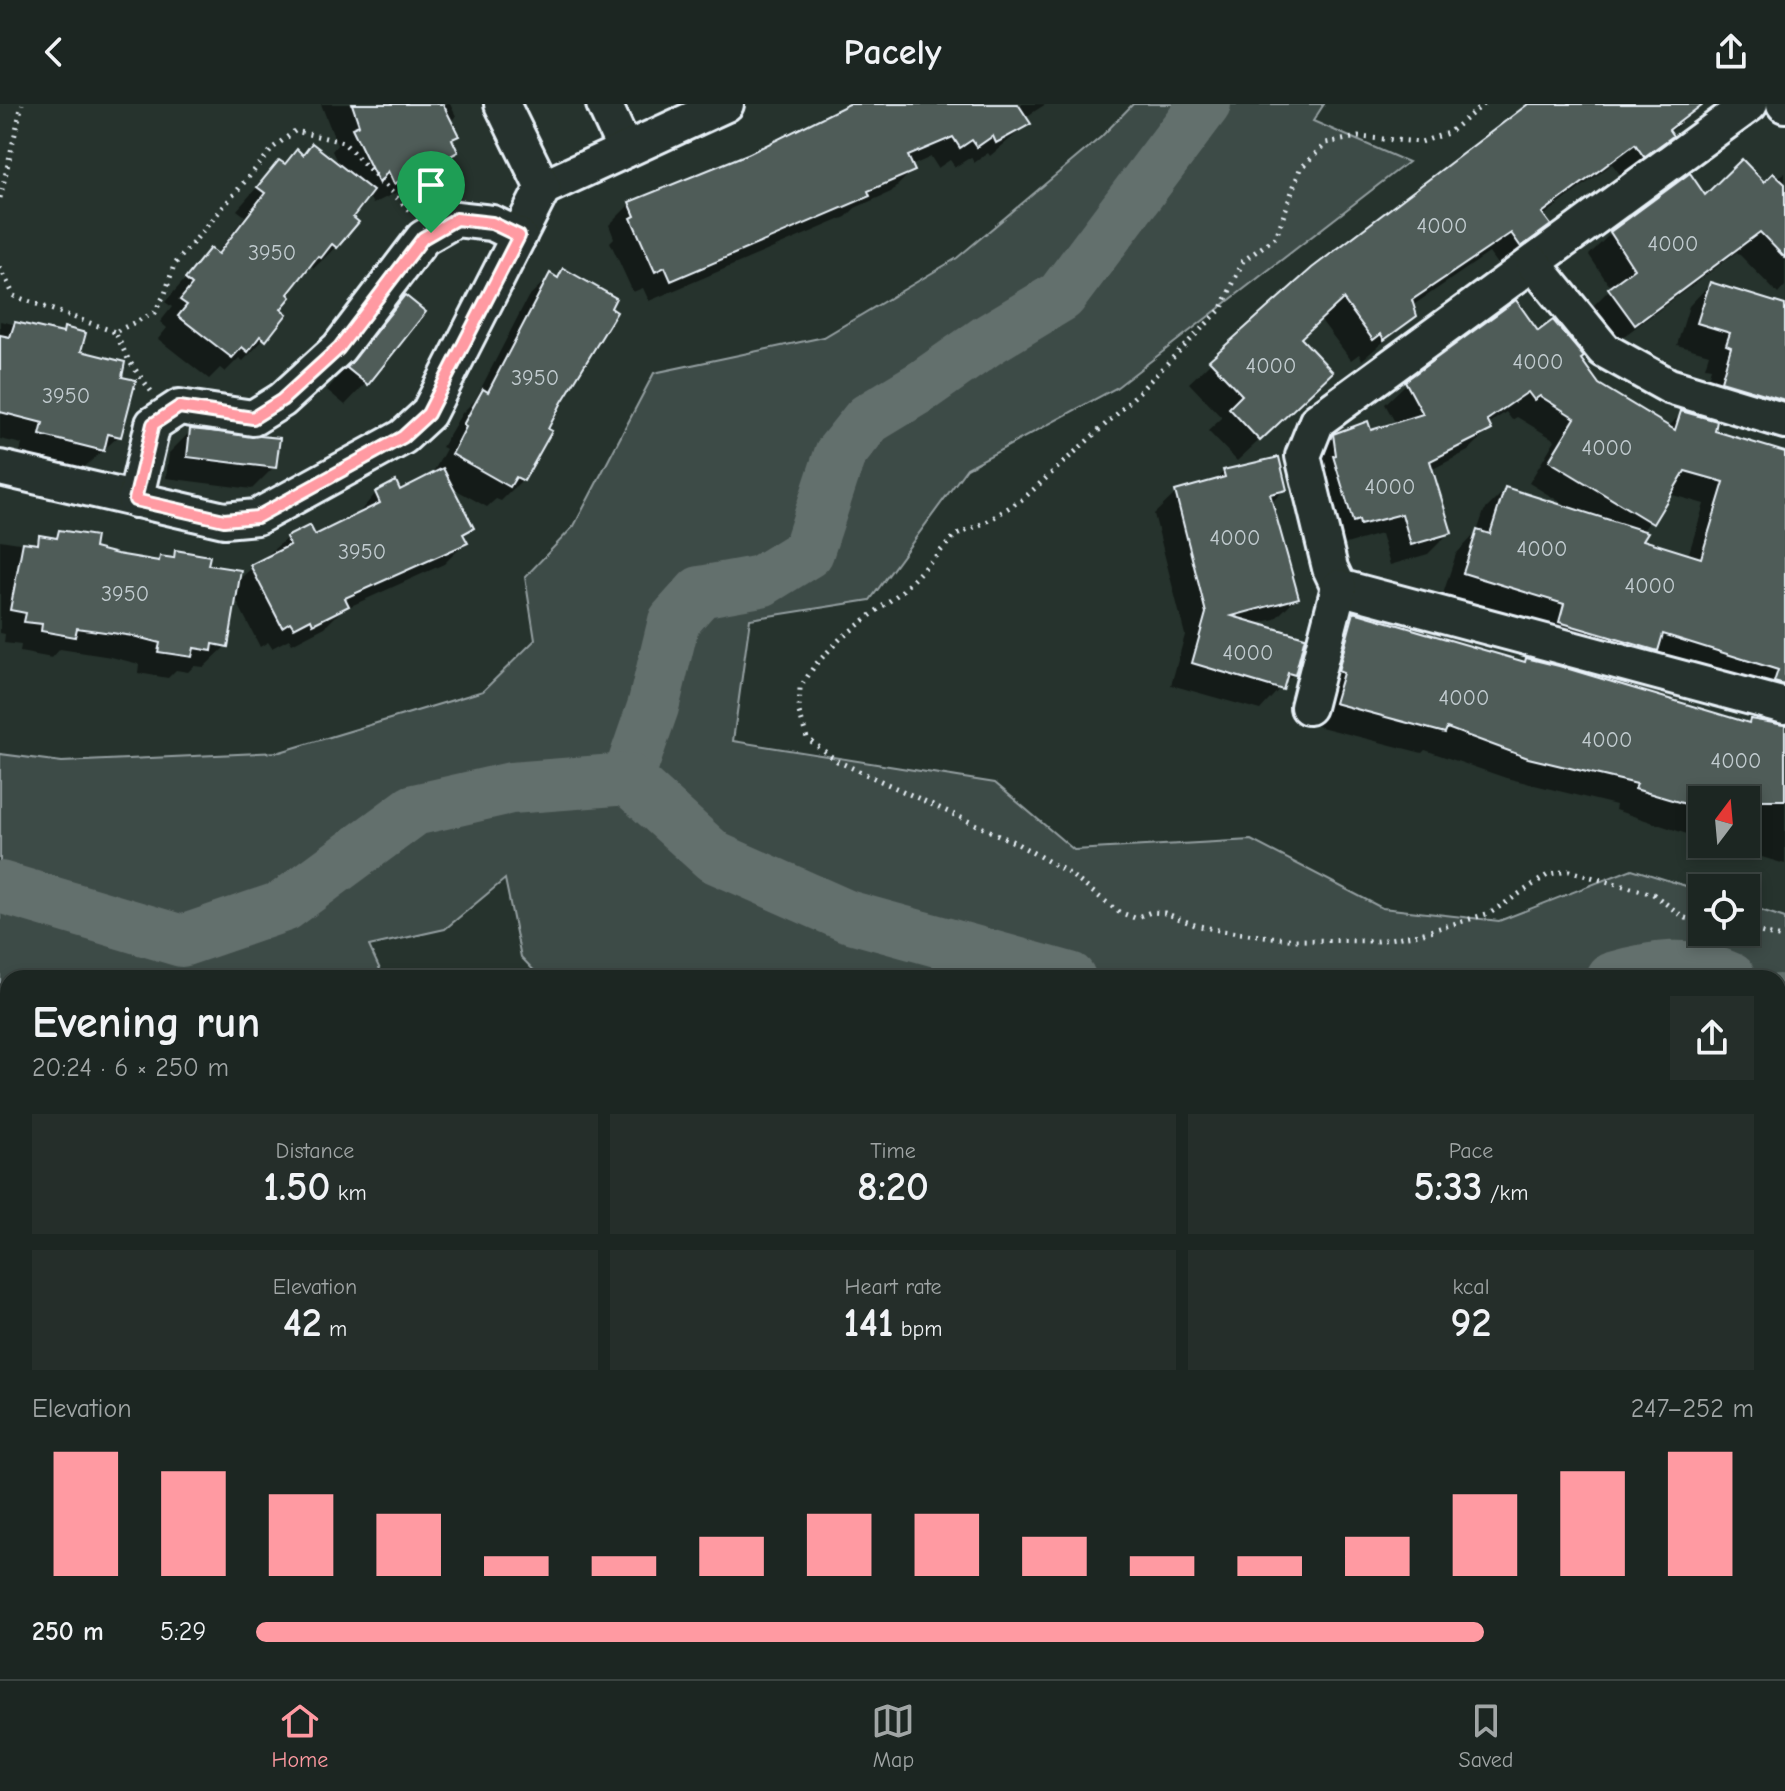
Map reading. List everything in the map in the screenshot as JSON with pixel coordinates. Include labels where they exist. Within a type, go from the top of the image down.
[{"type":"lane","points":[[502,104],[543,188]]},
{"type":"lane","points":[[604,104],[625,150]]},
{"type":"lane","points":[[0,468],[224,520],[257,517],[403,437],[428,414],[543,188],[726,104]]},
{"type":"lane","points":[[1308,707],[1339,587],[1330,568],[1303,456],[1317,421],[1750,104]]},
{"type":"lane","points":[[135,500],[153,424],[179,407],[253,418],[282,400],[339,348],[423,238],[456,219],[492,223],[519,236]]},
{"type":"lane","points":[[1534,264],[1604,350],[1669,386],[1785,421]]},
{"type":"lane","points":[[1339,587],[1785,706]]},
{"type":"path","points":[[0,198],[22,104]]},
{"type":"path","points":[[1484,104],[1448,133],[1421,142],[1358,137],[1326,143],[1300,169],[1276,237],[1243,261],[1222,308],[1118,413],[1024,498],[988,521],[955,536],[901,592],[840,639],[815,665],[800,688],[799,712],[807,738],[837,761],[1016,843],[1067,872],[1119,912],[1135,918],[1151,912],[1165,913],[1195,925],[1238,933],[1295,940],[1377,941],[1420,934],[1490,913],[1549,874],[1569,871],[1653,894],[1688,919]]},
{"type":"path","points":[[115,332],[154,313],[165,294],[174,265],[274,147],[295,131],[343,142],[431,233]]},
{"type":"path","points":[[0,267],[14,296],[115,332],[142,380],[170,412]]},
{"type":"path","points":[[1760,932],[1785,939]]},
{"type":"shaded area","points":[[1133,104],[1324,104],[1313,121],[1408,162],[1116,388],[967,468],[870,600],[750,619],[733,741],[995,783],[1074,850],[1251,840],[1382,908],[1499,921],[1632,869],[1688,887],[1688,946],[1760,946],[1760,910],[1785,918],[1785,970],[533,970],[521,957],[505,879],[445,929],[369,946],[380,970],[0,970],[0,754],[62,762],[280,752],[483,691],[535,640],[525,577],[574,526],[654,373],[824,337],[957,258],[1101,137]]},
{"type":"building","points":[[352,104],[443,104],[459,136],[452,139],[458,152],[443,160],[446,166],[424,177],[421,171],[394,184],[388,171],[379,184],[352,128],[359,125]]},
{"type":"building","points":[[849,104],[1018,104],[1031,124],[996,143],[993,136],[977,147],[972,140],[960,148],[953,137],[908,156],[915,171],[868,191],[870,196],[671,281],[665,267],[655,272],[631,218],[635,216],[629,202],[750,153]]},
{"type":"building","points":[[1528,104],[1703,104],[1669,130],[1673,136],[1644,157],[1635,144],[1542,213],[1551,225],[1521,247],[1511,233],[1412,300],[1417,316],[1384,340],[1381,334],[1373,340],[1343,299],[1301,338],[1333,372],[1260,441],[1229,408],[1242,395],[1209,360],[1312,268]]},
{"type":"building","points":[[312,143],[373,191],[353,217],[359,222],[337,248],[332,244],[321,258],[318,256],[288,294],[291,297],[281,309],[287,314],[266,341],[260,336],[248,352],[242,347],[232,358],[178,316],[187,305],[180,300],[192,285],[185,279],[210,248],[218,254],[265,193],[257,187],[279,160],[285,164],[297,149],[303,155]]},
{"type":"building","points":[[1742,159],[1764,182],[1773,173],[1785,184],[1785,258],[1760,232],[1635,325],[1608,288],[1634,269],[1610,232],[1690,173],[1705,195]]},
{"type":"building","points":[[563,268],[616,298],[611,308],[617,312],[562,402],[548,429],[552,431],[524,481],[516,477],[510,487],[452,454],[466,427],[463,425],[483,389],[488,392],[550,273],[558,278]]},
{"type":"building","points":[[1710,282],[1785,305],[1785,400],[1721,381],[1731,347],[1726,345],[1730,333],[1697,323]]},
{"type":"building","points":[[405,295],[426,312],[368,385],[347,368]]},
{"type":"building","points":[[1516,300],[1538,331],[1553,320],[1584,357],[1581,359],[1599,384],[1675,430],[1681,411],[1717,421],[1715,431],[1785,452],[1785,685],[1774,682],[1778,670],[1663,634],[1658,651],[1559,622],[1564,604],[1463,573],[1477,530],[1490,534],[1505,487],[1648,532],[1643,540],[1701,558],[1724,482],[1685,471],[1653,524],[1549,461],[1575,418],[1540,396],[1534,400],[1528,392],[1487,420],[1492,430],[1430,461],[1452,533],[1411,545],[1402,514],[1360,525],[1359,520],[1353,522],[1333,456],[1336,455],[1333,434],[1368,421],[1371,430],[1423,414],[1405,381]]},
{"type":"building","points":[[15,322],[63,333],[64,327],[86,333],[81,351],[125,362],[122,377],[136,380],[121,437],[108,434],[104,451],[40,435],[43,423],[0,412],[0,335],[10,337]]},
{"type":"building","points":[[190,429],[280,438],[276,468],[187,457]]},
{"type":"building","points":[[1279,457],[1287,490],[1270,494],[1299,598],[1232,616],[1305,637],[1295,675],[1288,673],[1283,690],[1192,663],[1206,613],[1175,491],[1225,477],[1223,470]]},
{"type":"building","points":[[443,468],[474,528],[463,534],[468,543],[345,598],[349,606],[313,624],[311,619],[294,628],[290,622],[282,627],[250,565],[290,545],[286,537],[310,525],[315,535],[380,503],[375,492],[396,481],[400,490]]},
{"type":"building","points":[[59,530],[96,536],[94,548],[117,554],[159,561],[160,556],[174,558],[175,550],[210,556],[208,565],[241,570],[228,647],[213,644],[212,651],[194,648],[192,657],[158,652],[160,643],[133,636],[77,628],[75,637],[41,631],[42,624],[24,622],[26,613],[10,610],[23,542],[38,544],[39,535],[57,538]]},
{"type":"building","points":[[1354,612],[1525,662],[1526,658],[1559,666],[1749,723],[1750,719],[1785,725],[1785,800],[1760,800],[1760,786],[1688,786],[1688,805],[1635,789],[1637,784],[1528,758],[1447,728],[1445,733],[1334,703],[1343,673],[1338,671]]},
{"type":"waterway","points":[[628,779],[653,707],[674,621],[700,592],[761,581],[808,552],[840,454],[868,419],[1061,296],[1205,104]]},
{"type":"waterway","points":[[0,887],[182,941],[284,906],[414,810],[511,788],[628,779],[714,857],[847,916],[1041,970]]},
{"type":"waterway","points":[[1642,970],[1671,967],[1706,970]]},
{"type":"route","points":[[456,219],[492,223],[519,236],[428,414],[403,437],[257,517],[224,520],[135,500],[153,424],[179,407],[253,418],[282,400],[339,348],[423,238],[431,233],[456,219]]}]
